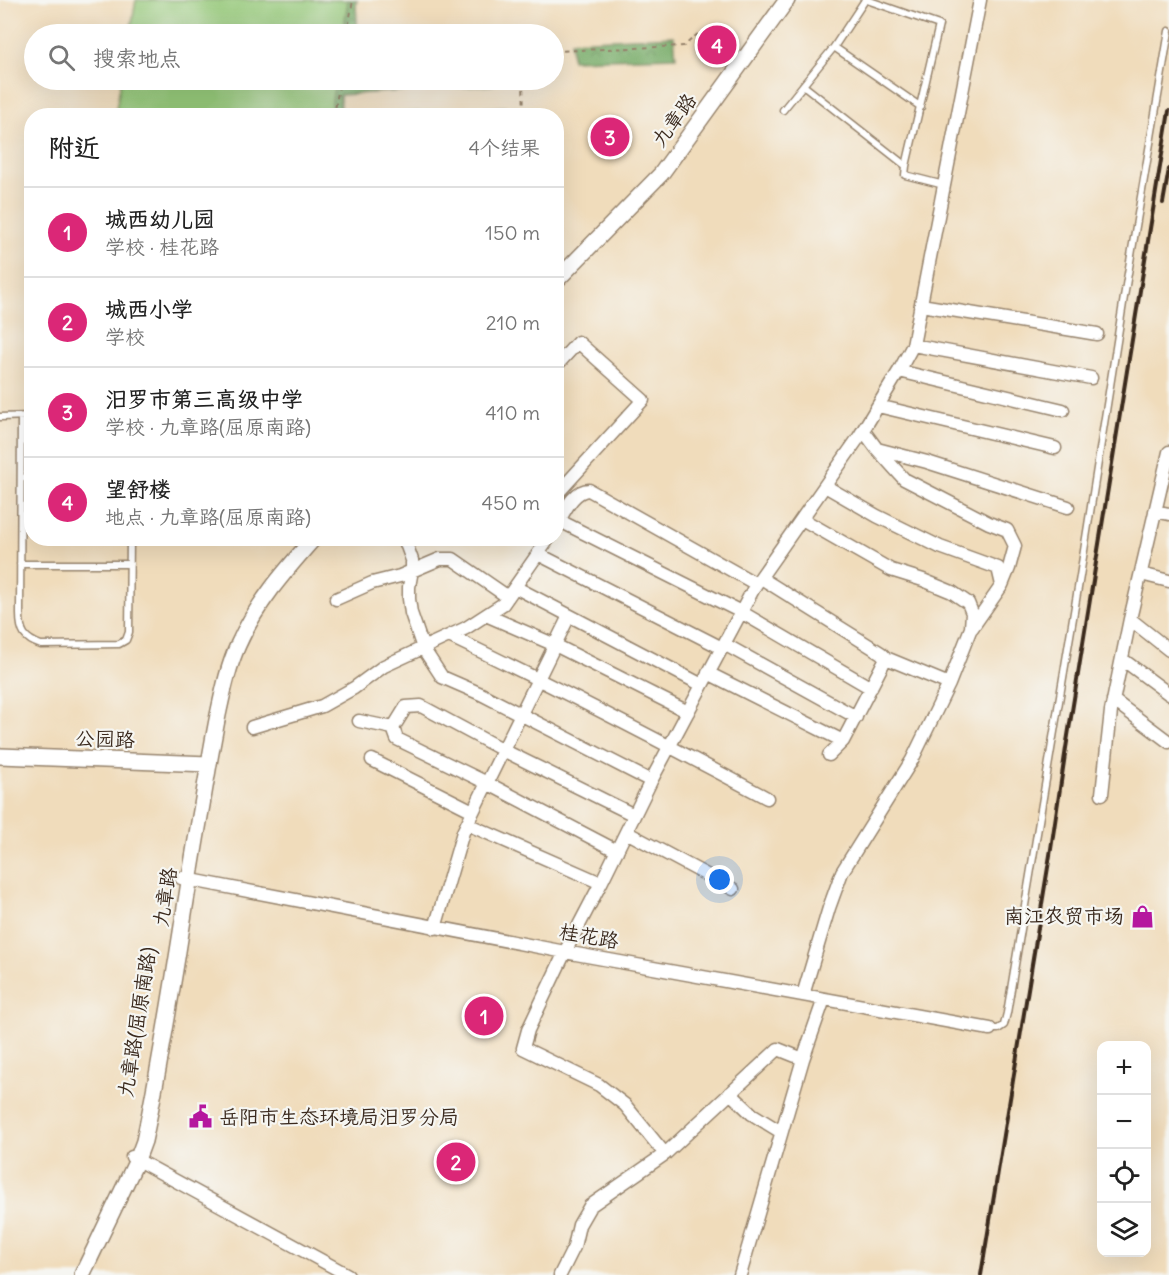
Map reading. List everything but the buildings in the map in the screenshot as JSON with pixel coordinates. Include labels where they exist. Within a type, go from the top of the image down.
[{"type":"street","points":[[564,258],[653,167],[774,0]]},
{"type":"street","name":"九章路","points":[[564,273],[661,174],[787,0]]},
{"type":"street","points":[[666,1154],[625,1105],[599,1085],[523,1048],[528,1030],[565,952],[651,781],[741,612],[759,581],[863,430],[899,372],[912,345],[980,0]]},
{"type":"street","points":[[921,305],[1097,334]]},
{"type":"street","points":[[564,357],[578,342],[643,400],[564,486]]},
{"type":"street","points":[[912,345],[1091,378]]},
{"type":"street","points":[[899,372],[1063,410]]},
{"type":"street","points":[[878,406],[1055,448]]},
{"type":"street","points":[[803,995],[842,872],[912,760],[949,684],[971,628],[1002,585],[1015,546],[1007,530],[903,480],[863,430]]},
{"type":"street","points":[[877,449],[927,462],[1068,507]]},
{"type":"street","points":[[1102,794],[1113,700],[1155,511],[1167,473],[1169,452]]},
{"type":"street","points":[[825,486],[877,516],[940,547],[998,568],[1002,585]]},
{"type":"street","points":[[564,513],[576,494],[589,490],[759,581],[871,646],[886,658],[949,684]]},
{"type":"street","points":[[1155,511],[1169,514]]},
{"type":"street","points":[[802,519],[891,570],[952,592],[968,603],[972,613],[971,628]]},
{"type":"street","points":[[564,526],[741,612],[871,688]]},
{"type":"street","points":[[205,763],[217,680],[227,647],[245,613],[296,546]]},
{"type":"street","name":"九章路","points":[[82,1275],[135,1159],[148,1123],[175,975],[185,879],[205,763],[225,682],[237,647],[253,614],[307,546]]},
{"type":"street","points":[[407,546],[412,560],[409,599],[411,613],[423,648],[442,677],[481,694],[651,781]]},
{"type":"street","points":[[252,727],[322,706],[354,688],[384,666],[466,628],[503,604],[544,546]]},
{"type":"street","points":[[538,554],[723,646],[856,717]]},
{"type":"street","points":[[336,599],[372,583],[400,576],[440,560],[453,559],[511,592],[569,616],[702,685]]},
{"type":"street","points":[[1141,574],[1169,581]]},
{"type":"street","points":[[486,615],[555,645],[688,712]]},
{"type":"street","points":[[435,927],[463,832],[569,616]]},
{"type":"street","points":[[1130,619],[1169,650]]},
{"type":"street","points":[[449,636],[538,678],[767,798]]},
{"type":"street","points":[[829,755],[843,741],[886,658]]},
{"type":"street","points":[[1122,659],[1169,694]]},
{"type":"street","points":[[708,673],[843,741]]},
{"type":"street","points":[[1113,700],[1169,742]]},
{"type":"street","points":[[393,728],[406,707],[421,706],[503,750],[634,815]]},
{"type":"street","points":[[359,721],[393,728]]},
{"type":"street","points":[[393,728],[397,739],[617,851]]},
{"type":"street","name":"公园路","points":[[0,756],[205,763]]},
{"type":"street","points":[[372,760],[473,811]]},
{"type":"street","points":[[467,824],[601,883]]},
{"type":"street","points":[[626,832],[734,889]]},
{"type":"street","name":"桂花路","points":[[185,879],[565,952],[990,1029]]},
{"type":"street","points":[[740,1275],[803,1059],[824,999]]},
{"type":"street","points":[[560,1275],[574,1247],[579,1225],[590,1206],[666,1154],[778,1048],[803,1059]]},
{"type":"street","points":[[730,1093],[752,1114],[782,1132]]},
{"type":"street","points":[[75,1275],[135,1159],[348,1275]]},
{"type":"lane","points":[[783,110],[834,46],[866,0],[939,25],[905,175],[944,185]]},
{"type":"lane","points":[[990,1029],[998,1029],[1004,1025],[1169,31]]},
{"type":"lane","points":[[834,46],[921,107]]},
{"type":"lane","points":[[803,85],[906,166]]},
{"type":"lane","points":[[0,417],[24,417]]},
{"type":"lane","points":[[21,417],[20,627],[23,634],[31,642],[40,645],[119,644],[126,640],[129,632],[130,546]]},
{"type":"lane","points":[[20,564],[130,564]]},
{"type":"path","points":[[349,24],[353,0]]},
{"type":"path","points":[[564,51],[684,46],[700,32]]},
{"type":"path","points":[[335,108],[338,90]]},
{"type":"path","points":[[523,90],[524,108]]},
{"type":"green space","points":[[136,0],[348,0],[344,24],[132,24]]},
{"type":"green space","points":[[348,0],[357,0],[357,24],[344,24]]},
{"type":"green space","points":[[674,36],[676,57],[572,60],[571,41]]},
{"type":"green space","points":[[119,90],[334,90],[331,108],[116,108]]},
{"type":"green space","points":[[334,90],[416,90],[340,95],[340,108],[331,108]]},
{"type":"railway","points":[[981,1275],[1169,111]]},
{"type":"railway","points":[[1163,203],[1169,169]]},
{"type":"place","name":"望舒楼","points":[[717,45]]},
{"type":"place","name":"汨罗市第三高级中学","points":[[610,137]]},
{"type":"place","name":"南江农贸市场","points":[[1142,916]]},
{"type":"place","name":"城西幼儿园","points":[[484,1016]]},
{"type":"place","name":"岳阳市生态环境局汨罗分局","points":[[201,1117]]},
{"type":"place","name":"城西小学","points":[[456,1162]]}]
